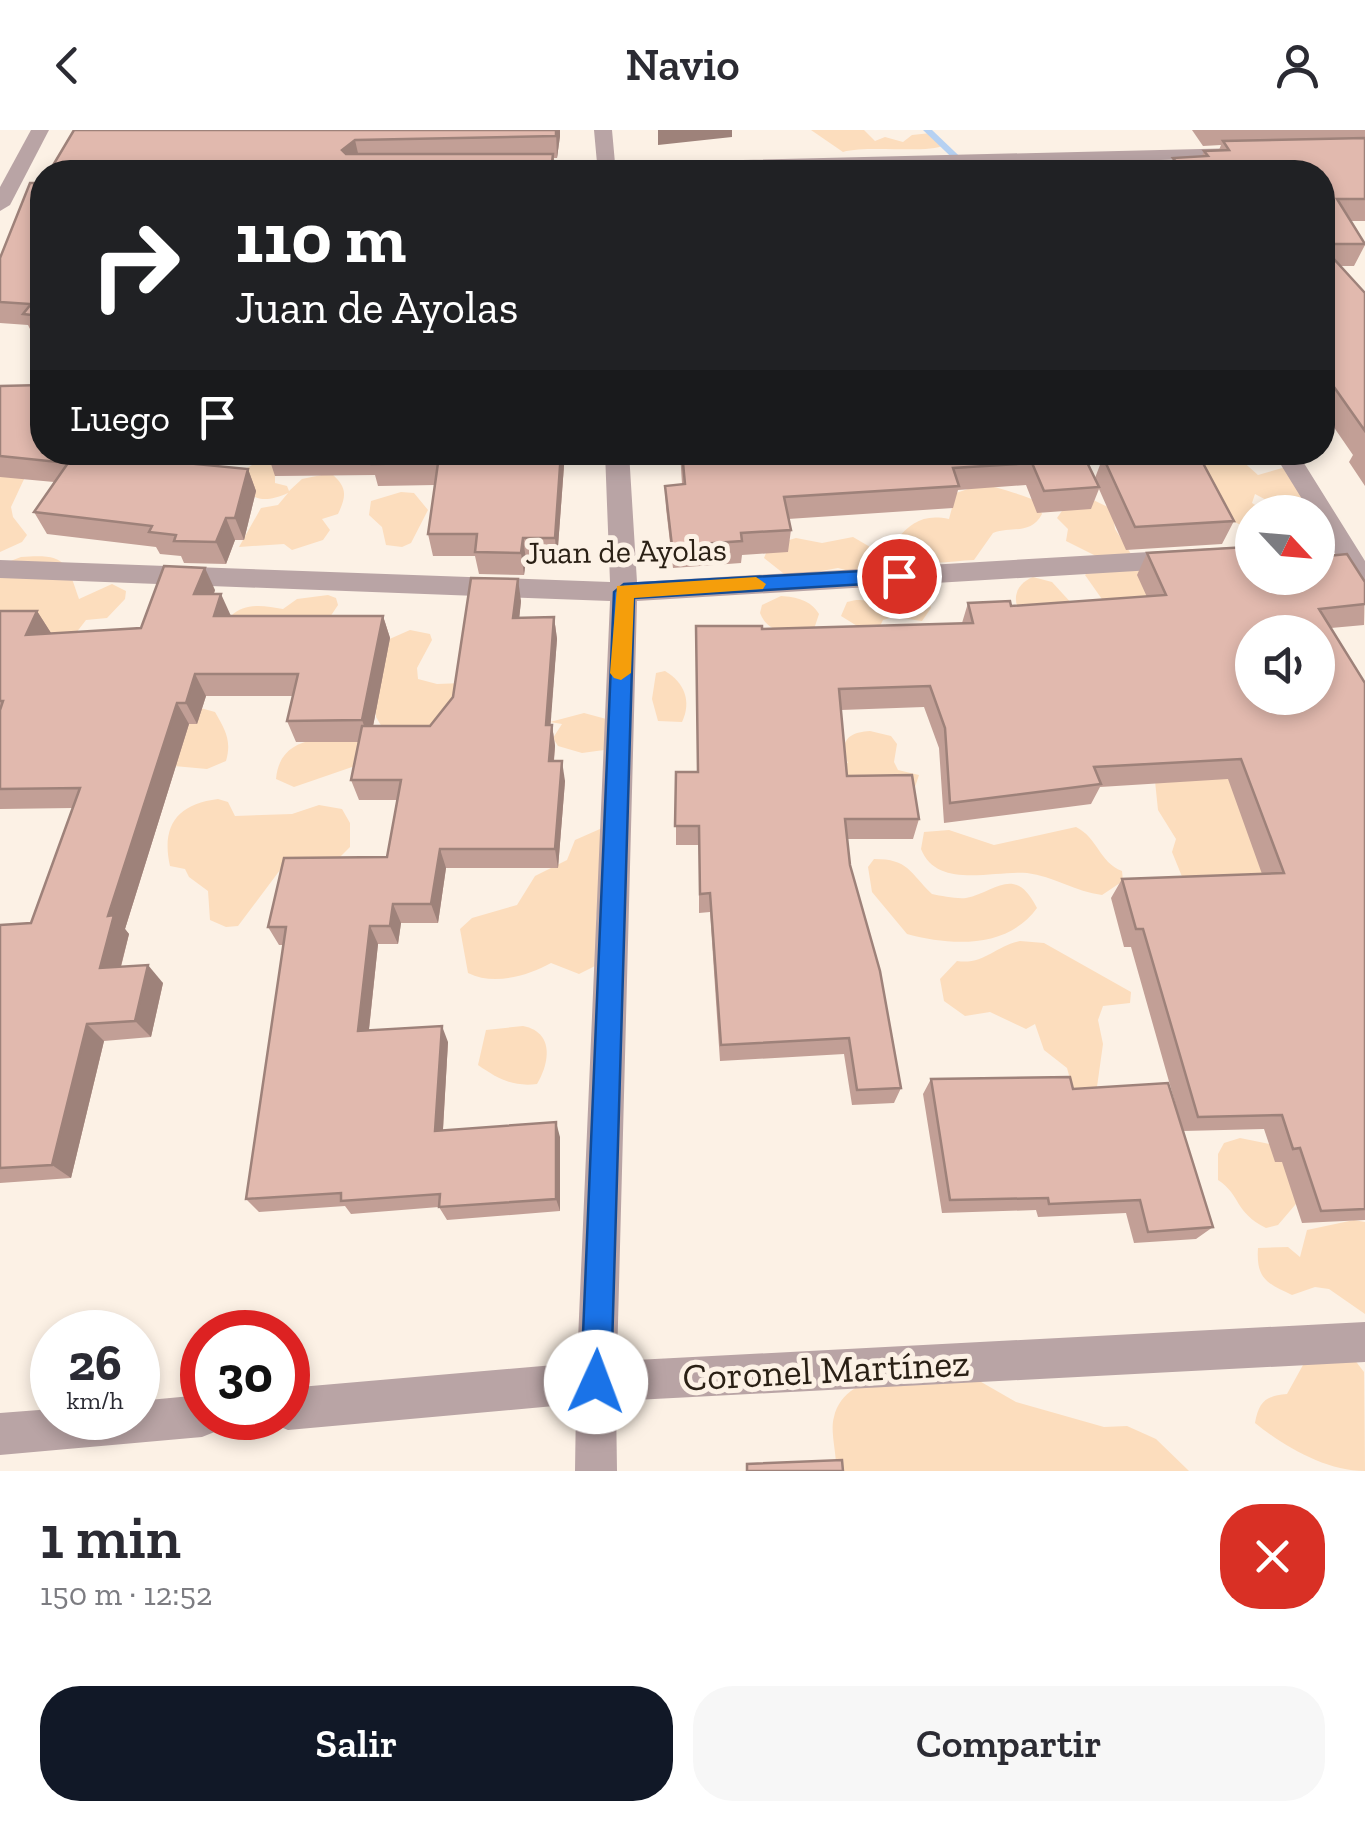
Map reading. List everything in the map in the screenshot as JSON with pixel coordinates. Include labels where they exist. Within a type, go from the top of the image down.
[{"type":"street","points":[[0,206],[8,176],[40,130]]},
{"type":"street","points":[[603,130],[606,160]]},
{"type":"street","points":[[1164,130],[1186,154]]},
{"type":"street","points":[[933,160],[1266,152]]},
{"type":"street","points":[[1093,154],[1097,160]]},
{"type":"street","points":[[596,1471],[624,592],[618,465]]},
{"type":"street","points":[[1295,465],[1356,549],[1365,582]]},
{"type":"street","name":"Juan de Ayolas","points":[[0,569],[624,592],[1235,556]]},
{"type":"street","name":"Coronel Martínez","points":[[310,1407],[596,1382],[1365,1342]]},
{"type":"street","points":[[0,1434],[180,1418]]},
{"type":"shaded area","points":[[811,130],[864,130],[875,141],[885,137],[903,142],[912,135],[931,133],[944,145],[843,152]]},
{"type":"shaded area","points":[[252,465],[274,465],[275,483],[287,486],[289,491],[302,479],[331,473],[344,492],[343,502],[338,514],[322,519],[330,530],[323,540],[292,550],[284,544],[239,547],[261,508],[278,505],[288,493],[270,499],[257,498],[233,476]]},
{"type":"shaded area","points":[[1117,465],[1247,465],[1258,475],[1289,466],[1307,495],[1235,495],[1235,522]]},
{"type":"shaded area","points":[[0,473],[25,477],[11,507],[13,517],[27,535],[22,542],[0,552]]},
{"type":"shaded area","points":[[980,485],[1037,501],[1042,514],[1033,525],[993,533],[974,560],[930,563],[902,551],[895,541],[907,529],[925,519],[949,519],[956,493]]},
{"type":"shaded area","points":[[401,492],[414,493],[428,510],[411,543],[402,547],[386,545],[382,527],[369,515],[371,501]]},
{"type":"shaded area","points":[[1087,497],[1112,509],[1115,529],[1131,554],[1096,556],[1066,541],[1068,529],[1057,518],[1064,508]]},
{"type":"shaded area","points":[[853,537],[877,551],[878,560],[870,570],[857,573],[838,568],[788,577],[764,558],[769,546],[796,538],[822,543]]},
{"type":"shaded area","points":[[21,557],[47,557],[62,562],[79,599],[112,584],[126,591],[125,599],[107,618],[86,620],[76,633],[0,636],[0,565]]},
{"type":"shaded area","points":[[1135,565],[1157,597],[1104,602],[1085,575],[1093,568]]},
{"type":"shaded area","points":[[1033,577],[1052,582],[1074,606],[1017,606],[1019,588]]},
{"type":"shaded area","points":[[910,592],[929,601],[931,608],[922,621],[893,617],[883,620],[880,626],[862,629],[841,616],[847,602],[861,600],[889,606]]},
{"type":"shaded area","points":[[328,595],[336,598],[338,605],[328,620],[236,624],[231,616],[249,607],[283,609],[297,599]]},
{"type":"shaded area","points":[[781,596],[803,600],[816,609],[819,614],[814,629],[782,631],[764,621],[762,605]]},
{"type":"shaded area","points":[[410,630],[430,634],[432,640],[417,668],[418,679],[437,684],[463,683],[457,732],[385,732],[376,717],[385,641]]},
{"type":"shaded area","points":[[665,671],[684,693],[682,722],[658,721],[652,699],[656,673]]},
{"type":"shaded area","points":[[197,707],[215,712],[222,724],[228,741],[226,761],[207,769],[174,766],[166,714]]},
{"type":"shaded area","points":[[584,713],[610,720],[604,750],[582,753],[558,746],[553,738],[562,724],[550,722]]},
{"type":"shaded area","points":[[870,731],[891,736],[897,744],[894,762],[898,770],[919,775],[914,790],[850,780],[830,768],[838,762],[848,763],[844,749],[847,739]]},
{"type":"shaded area","points":[[362,735],[355,766],[294,787],[276,779],[279,764],[296,746],[307,741]]},
{"type":"shaded area","points":[[1237,774],[1266,861],[1261,877],[1183,879],[1172,852],[1176,839],[1158,810],[1155,781]]},
{"type":"shaded area","points":[[218,799],[228,802],[235,816],[292,814],[319,805],[342,809],[350,823],[350,847],[333,864],[280,870],[238,926],[226,927],[210,920],[208,891],[189,877],[185,869],[170,866],[168,852],[175,819],[192,806]]},
{"type":"shaded area","points":[[1076,827],[1108,862],[1122,871],[1123,881],[1102,895],[1027,873],[953,874],[929,862],[921,849],[924,832],[949,830],[994,845]]},
{"type":"shaded area","points":[[600,829],[612,830],[596,919],[606,955],[597,965],[579,974],[551,963],[532,972],[499,979],[468,973],[460,929],[472,918],[517,905],[535,876],[567,860],[575,840]]},
{"type":"shaded area","points":[[874,859],[902,864],[932,894],[966,898],[1013,884],[1029,895],[1037,908],[1010,931],[978,941],[942,941],[907,934],[872,892],[868,867]]},
{"type":"shaded area","points":[[1020,941],[1044,943],[1131,992],[1130,1003],[1103,1006],[1098,1020],[1103,1044],[1095,1101],[1074,1093],[1067,1068],[1044,1050],[1035,1024],[1026,1029],[990,1012],[965,1016],[944,1001],[940,979],[957,961],[982,958]]},
{"type":"shaded area","points":[[523,1026],[540,1034],[546,1049],[545,1066],[537,1084],[506,1081],[478,1065],[486,1030]]},
{"type":"shaded area","points":[[1240,1138],[1274,1145],[1301,1198],[1278,1225],[1266,1228],[1256,1222],[1218,1180],[1218,1154],[1224,1143]]},
{"type":"shaded area","points":[[1354,1220],[1365,1222],[1365,1314],[1329,1289],[1315,1287],[1292,1295],[1264,1278],[1258,1248],[1288,1247],[1300,1257],[1307,1230]]},
{"type":"shaded area","points":[[1326,1348],[1354,1359],[1364,1372],[1365,1471],[1336,1467],[1307,1456],[1255,1423],[1265,1401],[1287,1394],[1303,1365]]},
{"type":"shaded area","points":[[962,1371],[1016,1402],[1104,1427],[1127,1426],[1156,1439],[1189,1471],[840,1471],[836,1465],[833,1422],[841,1401],[854,1389],[888,1376]]},
{"type":"building","points":[[74,130],[556,130],[556,136],[355,140],[342,150],[346,154],[553,154],[552,160],[56,160]]},
{"type":"building","points":[[1365,138],[1365,199],[1337,199],[1365,244],[1335,244],[1335,160],[1173,158],[1229,150],[1223,141]]},
{"type":"building","points":[[30,183],[30,304],[0,302],[0,258]]},
{"type":"building","points":[[1335,260],[1365,293],[1365,431],[1335,388]]},
{"type":"building","points":[[30,385],[30,459],[0,456],[0,386]]},
{"type":"building","points":[[67,465],[206,465],[248,469],[235,518],[226,518],[216,542],[174,541],[176,535],[149,532],[152,526],[34,512]]},
{"type":"building","points":[[438,465],[560,465],[555,538],[523,538],[521,553],[475,552],[477,534],[428,534]]},
{"type":"building","points":[[683,465],[1000,465],[953,468],[959,486],[784,497],[791,530],[741,533],[742,541],[672,546],[665,486],[685,484]]},
{"type":"building","points":[[1033,465],[1088,465],[1099,487],[1044,491]]},
{"type":"building","points":[[1107,465],[1204,465],[1234,521],[1135,527]]},
{"type":"building","points":[[1235,548],[1235,595],[1335,595],[1335,555],[1347,554],[1365,582],[1365,604],[1319,609],[1323,615],[1235,615],[1235,715],[1335,715],[1335,635],[1365,683],[1365,1209],[1321,1211],[1300,1148],[1293,1149],[1282,1115],[1198,1117],[1143,929],[1136,929],[1122,879],[1284,873],[1241,759],[1094,767],[1101,784],[950,803],[945,728],[930,686],[839,689],[847,776],[912,775],[919,819],[845,819],[850,865],[880,971],[901,1088],[857,1090],[849,1038],[721,1045],[710,893],[700,894],[699,826],[675,826],[676,772],[698,772],[696,626],[762,629],[973,623],[968,603],[1010,601],[1011,606],[1166,595],[1147,553]]},
{"type":"building","points":[[164,566],[205,568],[194,594],[221,594],[214,616],[383,616],[362,720],[287,721],[298,674],[195,674],[186,703],[177,703],[108,916],[114,915],[100,968],[148,965],[135,1021],[87,1024],[52,1165],[0,1168],[0,925],[31,923],[80,788],[0,789],[0,611],[37,611],[26,635],[141,628]]},
{"type":"building","points":[[471,578],[518,579],[513,618],[554,617],[546,725],[552,725],[549,761],[562,761],[555,849],[440,849],[431,904],[393,904],[390,926],[370,926],[358,1031],[442,1026],[435,1131],[556,1122],[556,1199],[439,1207],[440,1194],[341,1201],[341,1193],[246,1199],[286,927],[268,927],[284,858],[387,857],[401,780],[351,780],[362,726],[430,726],[453,697]]},
{"type":"building","points":[[1070,1077],[1073,1089],[1168,1083],[1213,1227],[1148,1232],[1140,1200],[1049,1204],[1048,1198],[950,1200],[931,1079]]},
{"type":"building","points":[[842,1460],[843,1471],[747,1471],[747,1464]]},
{"type":"waterway","points":[[927,130],[959,160]]},
{"type":"slow traffic","points":[[621,673],[624,592],[756,584]]},
{"type":"route","points":[[596,1382],[624,592],[899,576]]}]
